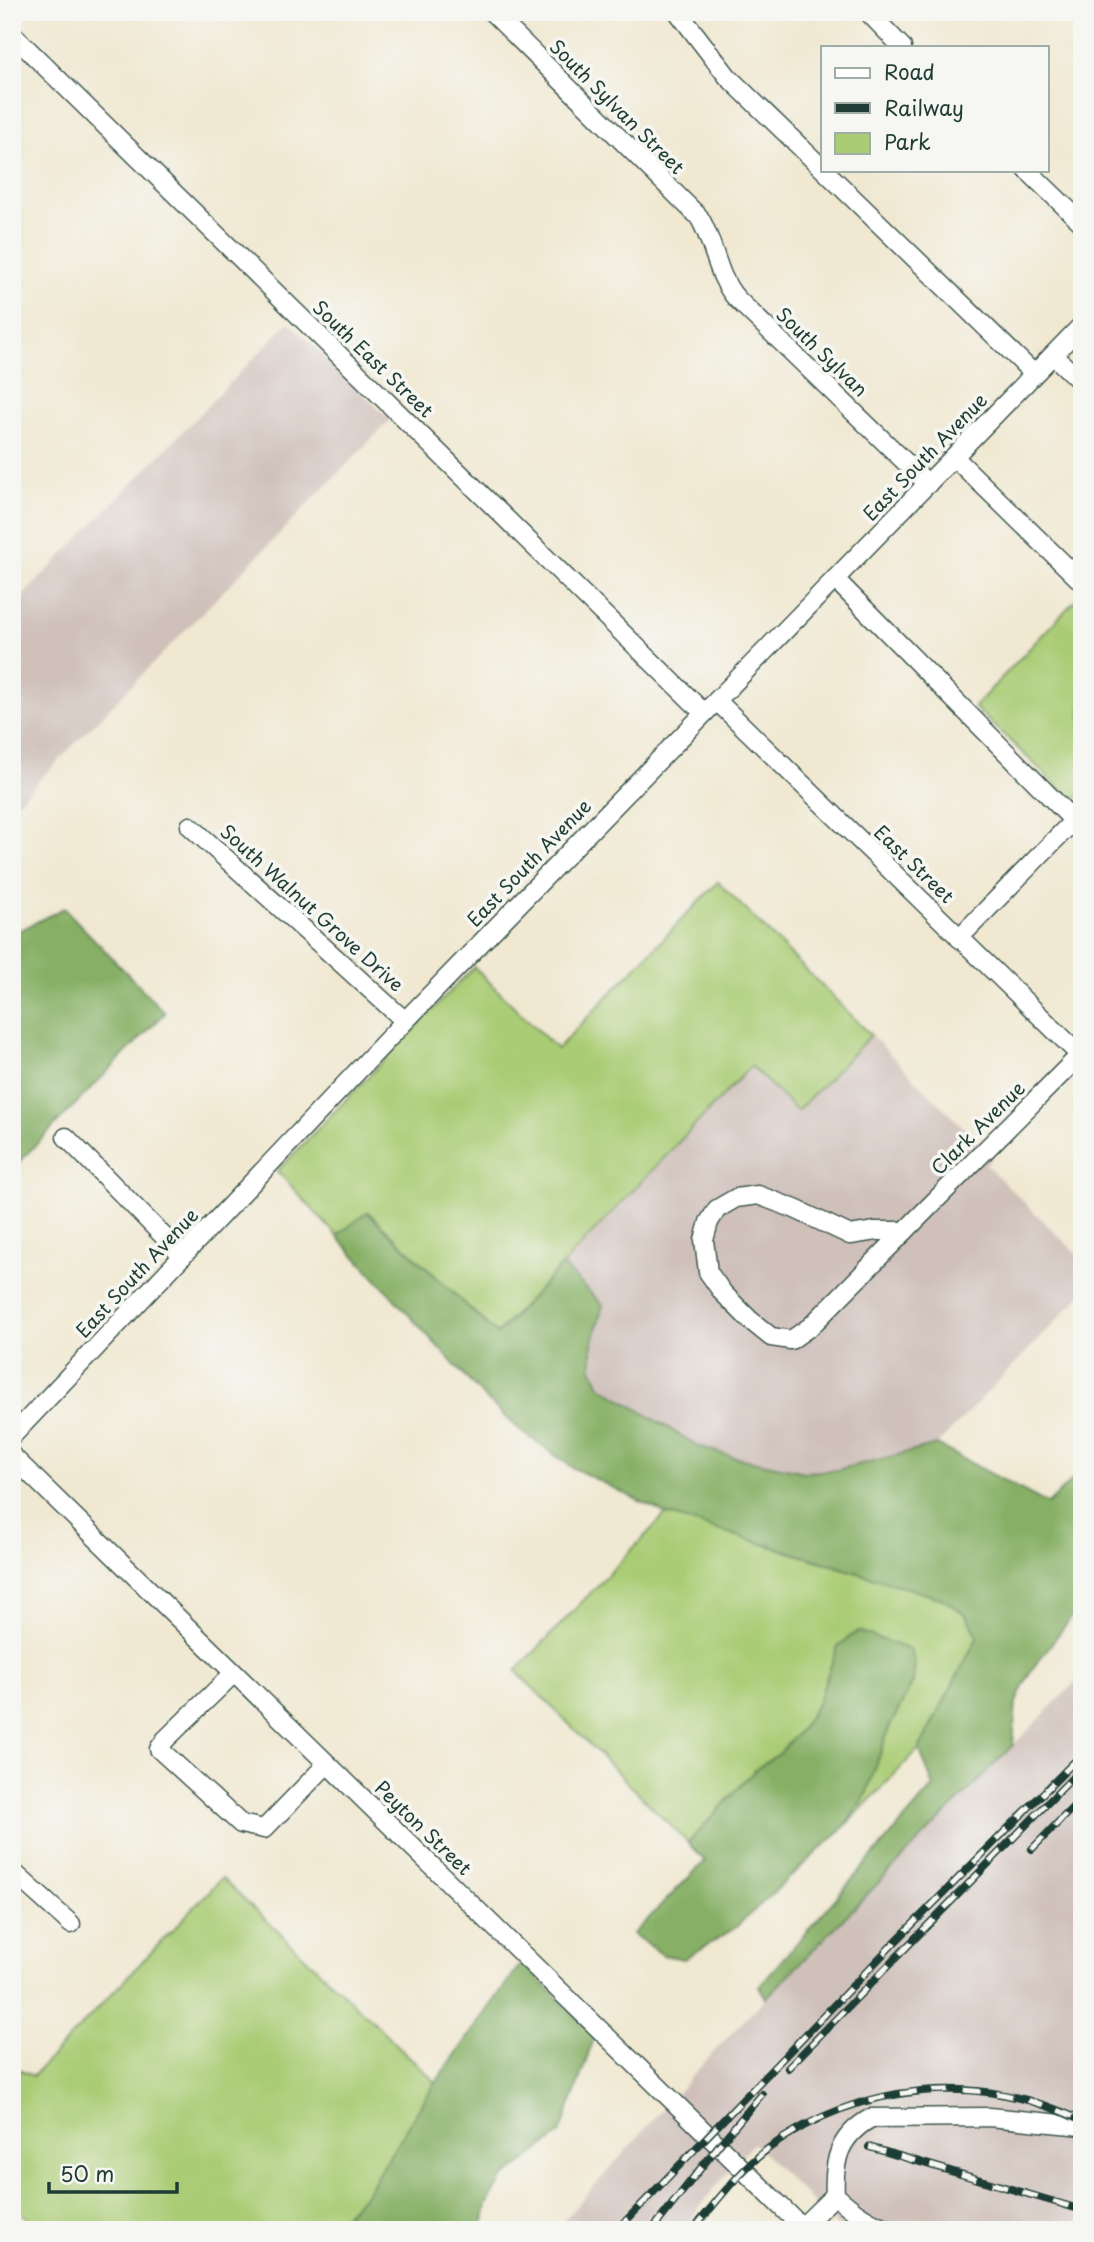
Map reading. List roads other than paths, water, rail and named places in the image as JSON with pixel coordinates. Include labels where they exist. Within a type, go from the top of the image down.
[{"type":"street","name":"South Sylvan Street","points":[[492,12],[694,211],[709,235]]},
{"type":"street","points":[[678,12],[728,77],[821,167]]},
{"type":"street","points":[[869,12],[901,46]]},
{"type":"street","name":"South East Street","points":[[12,34],[711,707]]},
{"type":"street","points":[[826,172],[1034,374]]},
{"type":"street","points":[[1029,172],[1082,223]]},
{"type":"street","name":"South Sylvan","points":[[709,235],[728,289],[928,484]]},
{"type":"street","name":"East South Avenue","points":[[12,1436],[405,1021],[1082,325]]},
{"type":"street","points":[[1053,355],[1082,383]]},
{"type":"street","points":[[954,457],[1082,582]]},
{"type":"street","points":[[835,579],[1079,821],[959,937]]},
{"type":"street","name":"East Street","points":[[711,707],[959,937],[1081,1056]]},
{"type":"street","name":"South Walnut Grove Drive","points":[[190,826],[405,1021]]},
{"type":"street","name":"Clark Avenue","points":[[905,1231],[876,1231],[850,1235],[758,1195],[736,1198],[717,1209],[709,1222],[704,1240],[708,1272],[723,1293],[750,1320],[771,1337],[791,1340],[811,1326],[1081,1056]]},
{"type":"street","points":[[66,1137],[183,1256]]},
{"type":"street","name":"Peyton Street","points":[[12,1457],[804,2228]]},
{"type":"street","points":[[234,1673],[164,1740],[159,1749],[182,1772],[241,1824],[264,1829],[327,1763]]},
{"type":"street","points":[[12,1871],[71,1924]]},
{"type":"street","points":[[891,2230],[860,2217],[835,2195],[834,2175],[840,2146],[857,2125],[871,2118],[989,2117],[1082,2126]]},
{"type":"street","points":[[804,2228],[835,2195]]},
{"type":"railway","points":[[617,2230],[892,1945],[1082,1754]]},
{"type":"railway","points":[[788,2068],[1074,1776]]},
{"type":"railway","points":[[1032,1849],[1082,1798]]},
{"type":"railway","points":[[693,2230],[738,2176],[769,2148],[804,2126],[842,2109],[881,2097],[922,2091],[963,2090],[1004,2095],[1044,2105],[1082,2121]]},
{"type":"railway","points":[[652,2230],[762,2094]]},
{"type":"railway","points":[[869,2147],[1082,2210]]}]
